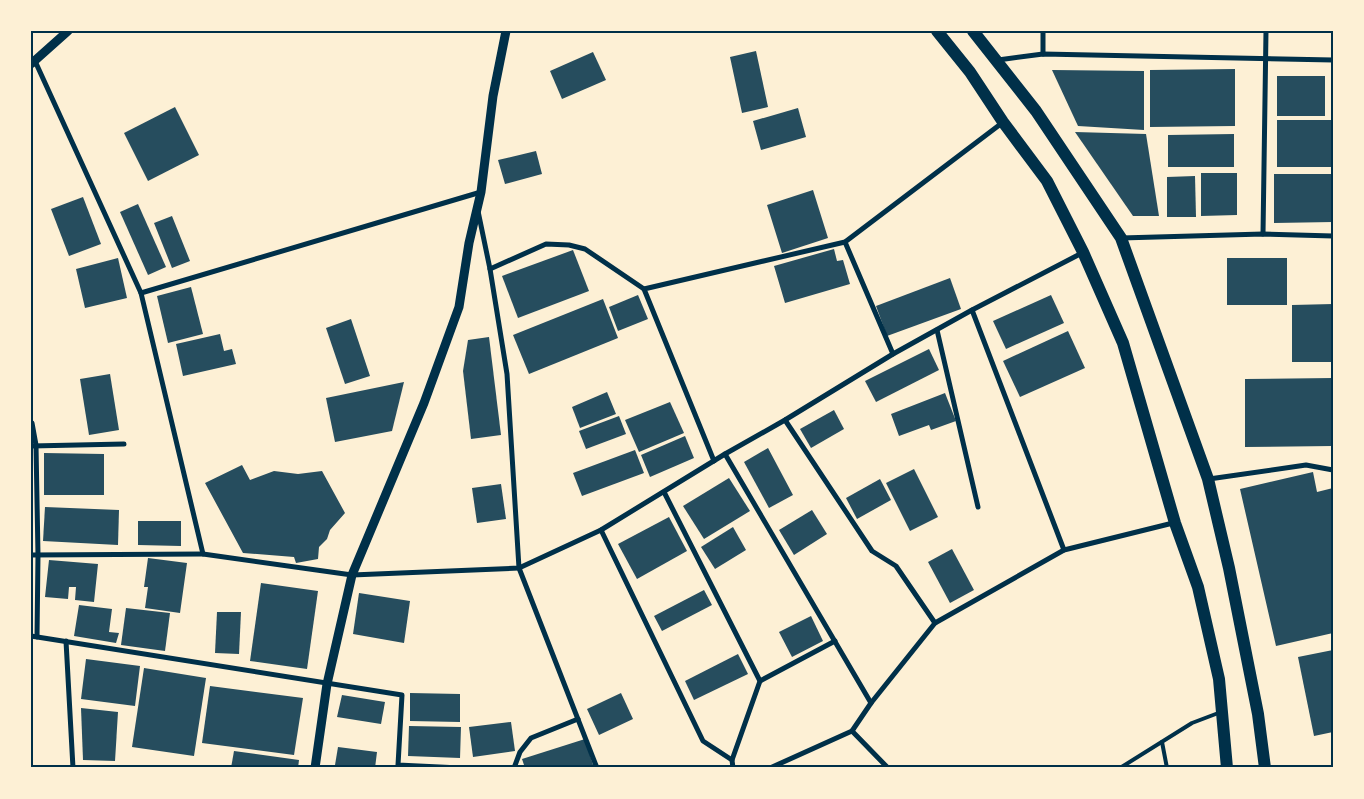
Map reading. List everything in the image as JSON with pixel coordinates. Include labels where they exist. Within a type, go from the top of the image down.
[{"type":"main road","points":[[937,31],[970,72],[1003,122],[1047,181],[1083,252],[1123,343],[1175,523],[1198,587],[1219,679],[1227,768]]},
{"type":"main road","points":[[973,31],[1036,111],[1121,238],[1208,479],[1229,568],[1256,705],[1265,768]]},
{"type":"street","points":[[68,31],[33,62],[140,293],[203,554]]},
{"type":"street","points":[[316,768],[327,684],[352,575],[424,403],[459,307],[469,243],[481,192],[493,96],[506,31]]},
{"type":"street","points":[[1043,54],[1044,31]]},
{"type":"street","points":[[1263,234],[1266,31]]},
{"type":"street","points":[[997,60],[1043,54],[1333,60]]},
{"type":"street","points":[[644,289],[845,242],[1003,122]]},
{"type":"street","points":[[140,293],[481,192]]},
{"type":"street","points":[[477,207],[490,268],[507,374],[519,568],[597,768]]},
{"type":"street","points":[[1121,238],[1263,234],[1333,236]]},
{"type":"street","points":[[845,242],[893,354]]},
{"type":"street","points":[[490,268],[546,244],[568,245],[585,249],[644,289],[714,461]]},
{"type":"street","points":[[31,555],[203,554],[352,575],[519,568],[601,530],[893,354],[1083,252]]},
{"type":"street","points":[[972,310],[1064,550]]},
{"type":"street","points":[[937,330],[978,507]]},
{"type":"street","points":[[785,420],[872,551],[896,566],[935,623]]},
{"type":"street","points":[[32,422],[38,555],[34,636],[402,695],[398,765],[460,768]]},
{"type":"street","points":[[34,446],[124,444]]},
{"type":"street","points":[[725,454],[871,703]]},
{"type":"street","points":[[1208,479],[1306,465],[1333,470]]},
{"type":"street","points":[[664,492],[760,681]]},
{"type":"street","points":[[770,768],[852,731],[871,703],[935,623],[1064,550],[1175,523]]},
{"type":"street","points":[[601,530],[703,741],[732,760]]},
{"type":"street","points":[[66,641],[73,768]]},
{"type":"street","points":[[733,768],[732,760],[760,681],[835,641]]},
{"type":"street","points":[[514,768],[520,752],[531,738],[578,720]]},
{"type":"street","points":[[852,731],[888,768]]},
{"type":"lane","points":[[1120,768],[1192,723],[1222,712]]},
{"type":"lane","points":[[1162,742],[1167,768]]},
{"type":"building","points":[[756,51],[768,107],[742,113],[730,57]]},
{"type":"building","points":[[593,52],[606,80],[562,99],[550,71]]},
{"type":"building","points":[[1235,69],[1235,126],[1150,127],[1150,70]]},
{"type":"building","points":[[1052,70],[1144,71],[1144,130],[1078,126]]},
{"type":"building","points":[[1277,76],[1325,76],[1325,116],[1277,116]]},
{"type":"building","points":[[175,107],[199,155],[148,181],[124,133]]},
{"type":"building","points":[[798,108],[806,137],[761,150],[753,121]]},
{"type":"building","points":[[1277,120],[1333,120],[1333,167],[1277,167]]},
{"type":"building","points":[[1075,132],[1146,134],[1159,216],[1133,216]]},
{"type":"building","points":[[1234,134],[1234,167],[1168,167],[1168,135]]},
{"type":"building","points":[[536,151],[542,174],[505,184],[498,160]]},
{"type":"building","points":[[1201,173],[1237,173],[1237,215],[1201,216]]},
{"type":"building","points":[[1274,174],[1333,174],[1333,222],[1274,223]]},
{"type":"building","points":[[1195,176],[1196,217],[1167,217],[1167,177]]},
{"type":"building","points":[[813,190],[828,238],[782,253],[767,205]]},
{"type":"building","points":[[83,197],[101,244],[69,256],[51,209]]},
{"type":"building","points":[[138,204],[166,267],[148,275],[120,212]]},
{"type":"building","points":[[172,216],[190,261],[172,268],[154,223]]},
{"type":"building","points":[[834,249],[837,261],[843,260],[850,284],[785,303],[774,266]]},
{"type":"building","points":[[573,250],[589,291],[518,318],[502,276]]},
{"type":"building","points":[[118,258],[127,298],[85,308],[76,269]]},
{"type":"building","points":[[1227,258],[1287,258],[1287,305],[1227,305]]},
{"type":"building","points":[[950,278],[961,309],[887,336],[876,306]]},
{"type":"building","points":[[191,287],[203,334],[168,343],[157,296]]},
{"type":"building","points":[[638,295],[648,319],[618,331],[609,307]]},
{"type":"building","points":[[1051,295],[1064,323],[1006,349],[993,321]]},
{"type":"building","points":[[603,299],[618,338],[529,374],[513,335]]},
{"type":"building","points":[[1333,304],[1333,362],[1292,362],[1292,305]]},
{"type":"building","points":[[351,319],[370,376],[345,384],[326,328]]},
{"type":"building","points":[[1068,331],[1085,368],[1020,397],[1003,361]]},
{"type":"building","points":[[220,334],[224,351],[232,349],[236,364],[183,376],[176,344]]},
{"type":"building","points":[[489,337],[501,435],[471,439],[463,371],[468,340]]},
{"type":"building","points":[[929,349],[939,370],[876,402],[865,381]]},
{"type":"building","points":[[110,374],[119,430],[89,435],[80,379]]},
{"type":"building","points":[[1333,378],[1333,446],[1245,447],[1245,379]]},
{"type":"building","points":[[404,382],[392,431],[335,442],[326,398]]},
{"type":"building","points":[[607,392],[616,414],[580,428],[572,407]]},
{"type":"building","points":[[945,393],[956,421],[931,430],[929,425],[899,436],[891,414]]},
{"type":"building","points":[[670,402],[684,433],[639,452],[625,420]]},
{"type":"building","points":[[834,410],[844,429],[811,448],[800,429]]},
{"type":"building","points":[[619,416],[626,434],[586,449],[579,431]]},
{"type":"building","points":[[685,436],[694,458],[650,477],[641,455]]},
{"type":"building","points":[[768,448],[793,495],[769,508],[744,462]]},
{"type":"building","points":[[635,450],[644,473],[582,496],[573,473]]},
{"type":"building","points":[[44,453],[104,454],[104,495],[44,495]]},
{"type":"building","points":[[242,465],[250,480],[274,471],[298,474],[322,471],[345,513],[330,530],[327,539],[319,547],[318,559],[296,563],[294,557],[243,553],[205,483]]},
{"type":"building","points":[[914,469],[938,517],[910,531],[886,483]]},
{"type":"building","points":[[1313,472],[1317,492],[1333,488],[1333,633],[1276,646],[1240,489]]},
{"type":"building","points":[[729,478],[750,511],[704,539],[683,506]]},
{"type":"building","points":[[880,479],[891,500],[857,519],[846,498]]},
{"type":"building","points":[[501,484],[506,519],[477,523],[472,488]]},
{"type":"building","points":[[45,507],[119,510],[118,545],[43,541]]},
{"type":"building","points":[[812,510],[827,534],[794,555],[779,530]]},
{"type":"building","points":[[669,517],[687,551],[637,579],[618,544]]},
{"type":"building","points":[[138,521],[181,521],[181,546],[138,545]]},
{"type":"building","points":[[733,527],[746,550],[715,569],[701,547]]},
{"type":"building","points":[[952,549],[974,590],[950,603],[928,562]]},
{"type":"building","points":[[148,558],[187,563],[180,613],[145,608],[148,587],[144,587]]},
{"type":"building","points":[[49,560],[98,564],[94,602],[75,600],[76,587],[69,587],[68,599],[45,597]]},
{"type":"building","points":[[261,583],[318,591],[307,669],[250,661]]},
{"type":"building","points":[[704,590],[712,605],[662,631],[654,616]]},
{"type":"building","points":[[359,593],[410,601],[404,643],[353,634]]},
{"type":"building","points":[[79,605],[112,609],[109,632],[119,633],[116,643],[74,636]]},
{"type":"building","points":[[126,608],[170,613],[165,651],[121,645]]},
{"type":"building","points":[[217,612],[241,612],[239,654],[215,653]]},
{"type":"building","points":[[811,616],[823,641],[792,657],[779,632]]},
{"type":"building","points":[[1333,650],[1333,732],[1314,736],[1298,657]]},
{"type":"building","points":[[738,654],[748,674],[694,700],[685,681]]},
{"type":"building","points":[[86,659],[140,666],[135,706],[81,699]]},
{"type":"building","points":[[144,668],[206,678],[194,756],[132,747]]},
{"type":"building","points":[[210,686],[303,698],[294,755],[202,743]]},
{"type":"building","points":[[410,693],[460,694],[460,722],[410,721]]},
{"type":"building","points":[[621,693],[633,719],[599,735],[587,709]]},
{"type":"building","points":[[342,695],[385,702],[381,724],[337,717]]},
{"type":"building","points":[[81,708],[118,712],[115,761],[83,760]]},
{"type":"building","points":[[511,722],[515,751],[473,757],[469,727]]},
{"type":"building","points":[[409,726],[461,727],[460,758],[408,756]]},
{"type":"building","points":[[585,739],[594,768],[525,768],[522,759]]},
{"type":"building","points":[[338,747],[377,752],[375,768],[354,768],[335,765]]},
{"type":"building","points":[[234,751],[299,760],[298,768],[231,768]]},
{"type":"building","points":[[116,765],[116,768],[88,768],[88,766]]}]
